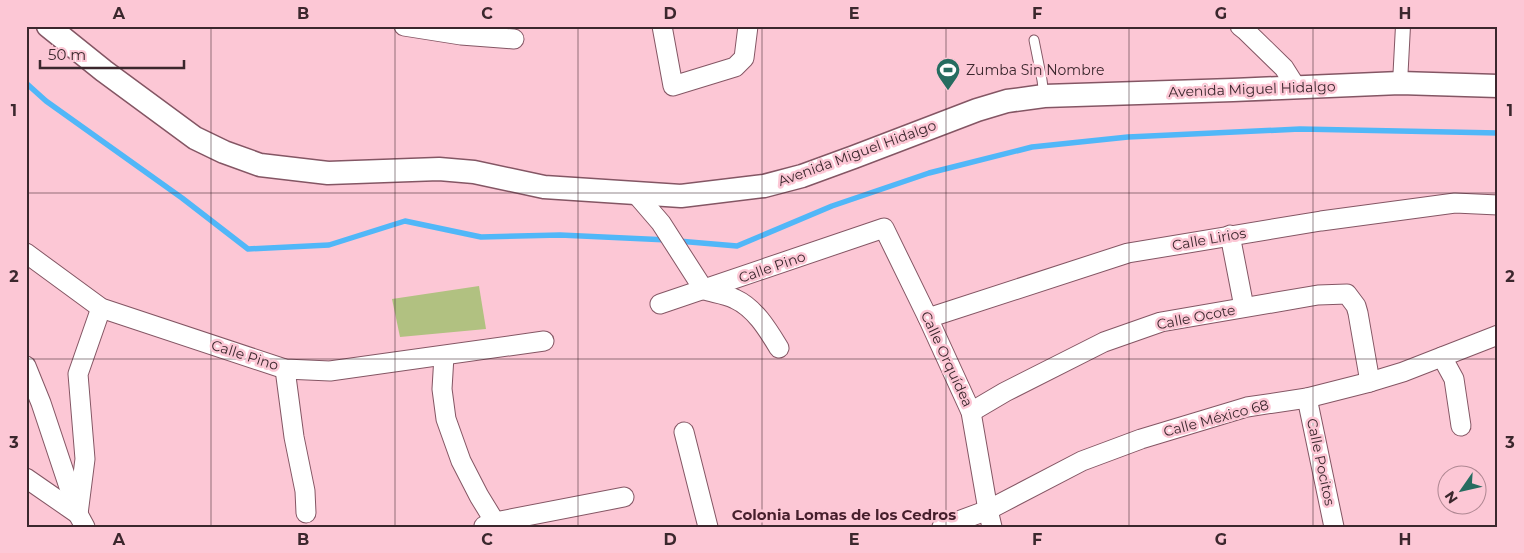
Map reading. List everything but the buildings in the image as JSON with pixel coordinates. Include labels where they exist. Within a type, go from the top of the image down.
[{"type":"street","name":"Avenida Miguel Hidalgo","points":[[48,26],[104,71],[195,138],[224,152],[260,165],[328,173],[439,169],[474,172],[544,187],[681,196],[764,186],[802,176],[977,110],[1007,101],[1044,96],[1400,83],[1498,86]]},
{"type":"street","points":[[404,26],[461,35],[514,40]]},
{"type":"street","points":[[662,26],[673,86],[735,67],[744,58],[748,26]]},
{"type":"street","points":[[1240,26],[1284,68],[1296,87]]},
{"type":"street","points":[[1400,83],[1403,26]]},
{"type":"street","points":[[636,194],[661,223],[701,285],[735,299],[755,314],[768,329],[779,348]]},
{"type":"street","name":"Calle Lirios","points":[[928,318],[1128,253],[1230,235],[1455,203],[1498,205]]},
{"type":"street","name":"Calle Pino","points":[[660,304],[701,285],[884,228]]},
{"type":"street","name":"Calle Orquídea","points":[[884,228],[971,412],[990,518]]},
{"type":"street","points":[[1230,235],[1244,307]]},
{"type":"street","name":"Calle Pino","points":[[26,252],[101,308],[285,369],[330,372],[544,341]]},
{"type":"street","name":"Calle Ocote","points":[[971,412],[1005,392],[1104,342],[1160,322],[1318,295],[1347,294],[1356,306],[1370,382]]},
{"type":"street","points":[[82,521],[85,459],[78,374],[101,308]]},
{"type":"street","name":"Calle México 68","points":[[942,527],[990,518],[1082,461],[1141,439],[1247,407],[1308,398],[1370,382],[1498,335]]},
{"type":"street","points":[[444,356],[442,389],[446,419],[461,461],[492,525],[624,497]]},
{"type":"street","points":[[1442,357],[1454,379],[1461,426]]},
{"type":"street","points":[[26,366],[42,403],[82,521]]},
{"type":"street","points":[[285,369],[294,437],[305,491],[306,513]]},
{"type":"street","name":"Calle Pocitos","points":[[1308,398],[1334,527]]},
{"type":"street","points":[[684,432],[708,527]]},
{"type":"street","points":[[26,478],[82,521]]},
{"type":"lane","points":[[1034,40],[1044,96]]},
{"type":"green space","points":[[479,286],[486,329],[400,337],[392,299]]},
{"type":"waterway","points":[[26,83],[46,101],[182,198],[248,249],[329,245],[405,221],[481,237],[560,235],[668,240]]},
{"type":"waterway","points":[[678,241],[737,246],[832,206],[929,173],[1032,147],[1128,137],[1300,129],[1498,133]]},
{"type":"place","name":"Zumba Sin Nombre","points":[[948,91]]},
{"type":"district","name":"Colonia Lomas de los Cedros","points":[[844,514]]}]
